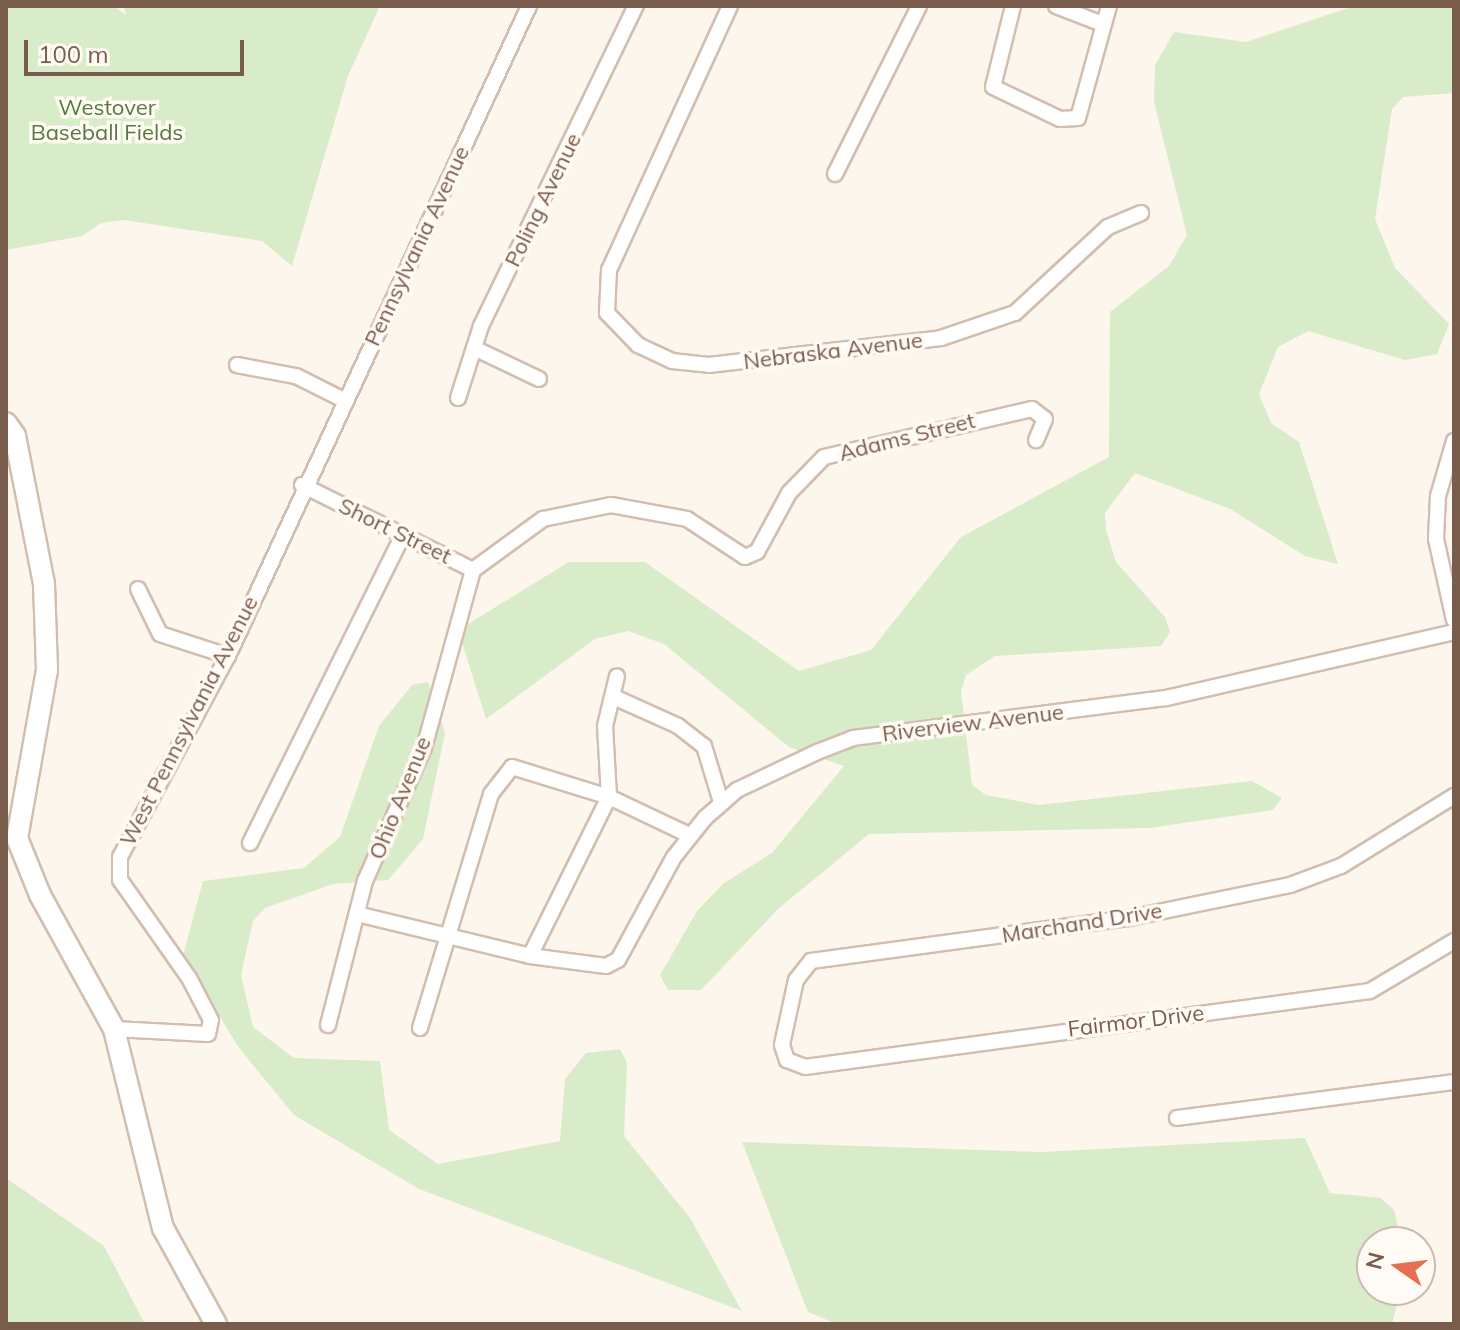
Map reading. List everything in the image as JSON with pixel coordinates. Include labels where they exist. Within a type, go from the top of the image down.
[{"type":"street","name":"Pennsylvania Avenue","points":[[302,485],[529,6]]},
{"type":"street","name":"Poling Avenue","points":[[458,398],[474,348],[636,6]]},
{"type":"street","name":"Nebraska Avenue","points":[[730,6],[609,270],[606,303],[613,324],[672,361],[850,353],[941,338],[1015,313],[1108,227],[1141,213]]},
{"type":"street","points":[[835,174],[919,6]]},
{"type":"street","points":[[1013,6],[993,87],[1060,119],[1078,118],[1100,23],[1109,6]]},
{"type":"street","points":[[1056,6],[1100,23]]},
{"type":"street","points":[[474,348],[539,379]]},
{"type":"street","points":[[237,365],[296,376],[344,400]]},
{"type":"street","name":"Adams Street","points":[[745,557],[757,552],[789,493],[824,457],[1032,409],[1045,419],[1036,440]]},
{"type":"street","points":[[6,423],[15,436],[44,584],[47,670],[17,838],[40,895],[114,1029],[163,1228],[216,1324]]},
{"type":"street","points":[[1454,441],[1438,496],[1436,539],[1454,620]]},
{"type":"street","name":"Short Street","points":[[302,485],[473,570],[543,519],[611,505],[687,519],[745,557]]},
{"type":"street","name":"West Pennsylvania Avenue","points":[[114,1029],[208,1034],[211,1020],[189,978],[120,880],[120,857],[228,656],[302,485]]},
{"type":"street","points":[[250,843],[403,535]]},
{"type":"street","name":"Ohio Avenue","points":[[328,1025],[357,914],[424,748],[473,570]]},
{"type":"street","points":[[138,589],[160,634],[228,656]]},
{"type":"street","name":"Riverview Avenue","points":[[530,956],[587,967],[618,960],[689,835],[721,802],[853,738],[1166,698],[1454,632]]},
{"type":"street","points":[[357,914],[530,956],[609,797],[605,726],[616,698],[617,676]]},
{"type":"street","points":[[616,698],[678,726],[704,746],[721,802]]},
{"type":"street","points":[[420,1028],[443,934],[500,776],[527,769],[609,797],[689,835]]},
{"type":"street","name":"Marchand Drive","points":[[805,1067],[787,1060],[782,1045],[796,980],[811,961],[1129,918],[1290,885],[1341,866],[1454,796]]},
{"type":"street","name":"Fairmor Drive","points":[[805,1067],[1370,991],[1454,941]]},
{"type":"street","points":[[1177,1118],[1454,1082]]},
{"type":"green space","name":"Westover Baseball Fields","points":[[6,6],[114,6],[126,15],[124,6],[380,6],[348,76],[292,266],[262,241],[124,220],[101,223],[82,236],[6,250]]},
{"type":"green space","points":[[1354,6],[1454,6],[1454,93],[1403,97],[1392,109],[1375,219],[1395,268],[1449,324],[1437,354],[1405,360],[1308,331],[1278,347],[1259,394],[1271,423],[1299,442],[1338,564],[1305,556],[1230,509],[1135,473],[1105,513],[1106,530],[1116,562],[1165,617],[1170,632],[1161,646],[995,656],[966,675],[961,691],[972,785],[986,795],[1039,805],[1252,781],[1282,798],[1273,810],[1149,828],[869,834],[779,908],[701,990],[668,990],[660,975],[697,911],[724,883],[772,853],[844,766],[789,747],[664,644],[628,631],[595,639],[486,719],[458,630],[569,562],[645,562],[799,671],[871,650],[961,537],[1109,457],[1110,312],[1169,266],[1187,235],[1154,102],[1155,65],[1174,32],[1246,42]]},
{"type":"green space","points":[[428,682],[445,733],[423,839],[388,880],[333,884],[265,908],[253,921],[241,975],[253,1027],[294,1058],[380,1061],[389,1130],[438,1164],[560,1141],[565,1079],[586,1053],[620,1049],[627,1063],[624,1136],[690,1218],[742,1311],[419,1189],[294,1115],[239,1048],[183,955],[203,881],[304,868],[340,837],[379,726],[412,685]]},
{"type":"green space","points":[[1305,1138],[1330,1193],[1381,1198],[1394,1210],[1398,1226],[1356,1226],[1356,1306],[1397,1306],[1392,1324],[837,1324],[808,1312],[742,1142],[1042,1152]]},
{"type":"green space","points":[[6,1178],[104,1246],[145,1324],[6,1324]]}]
